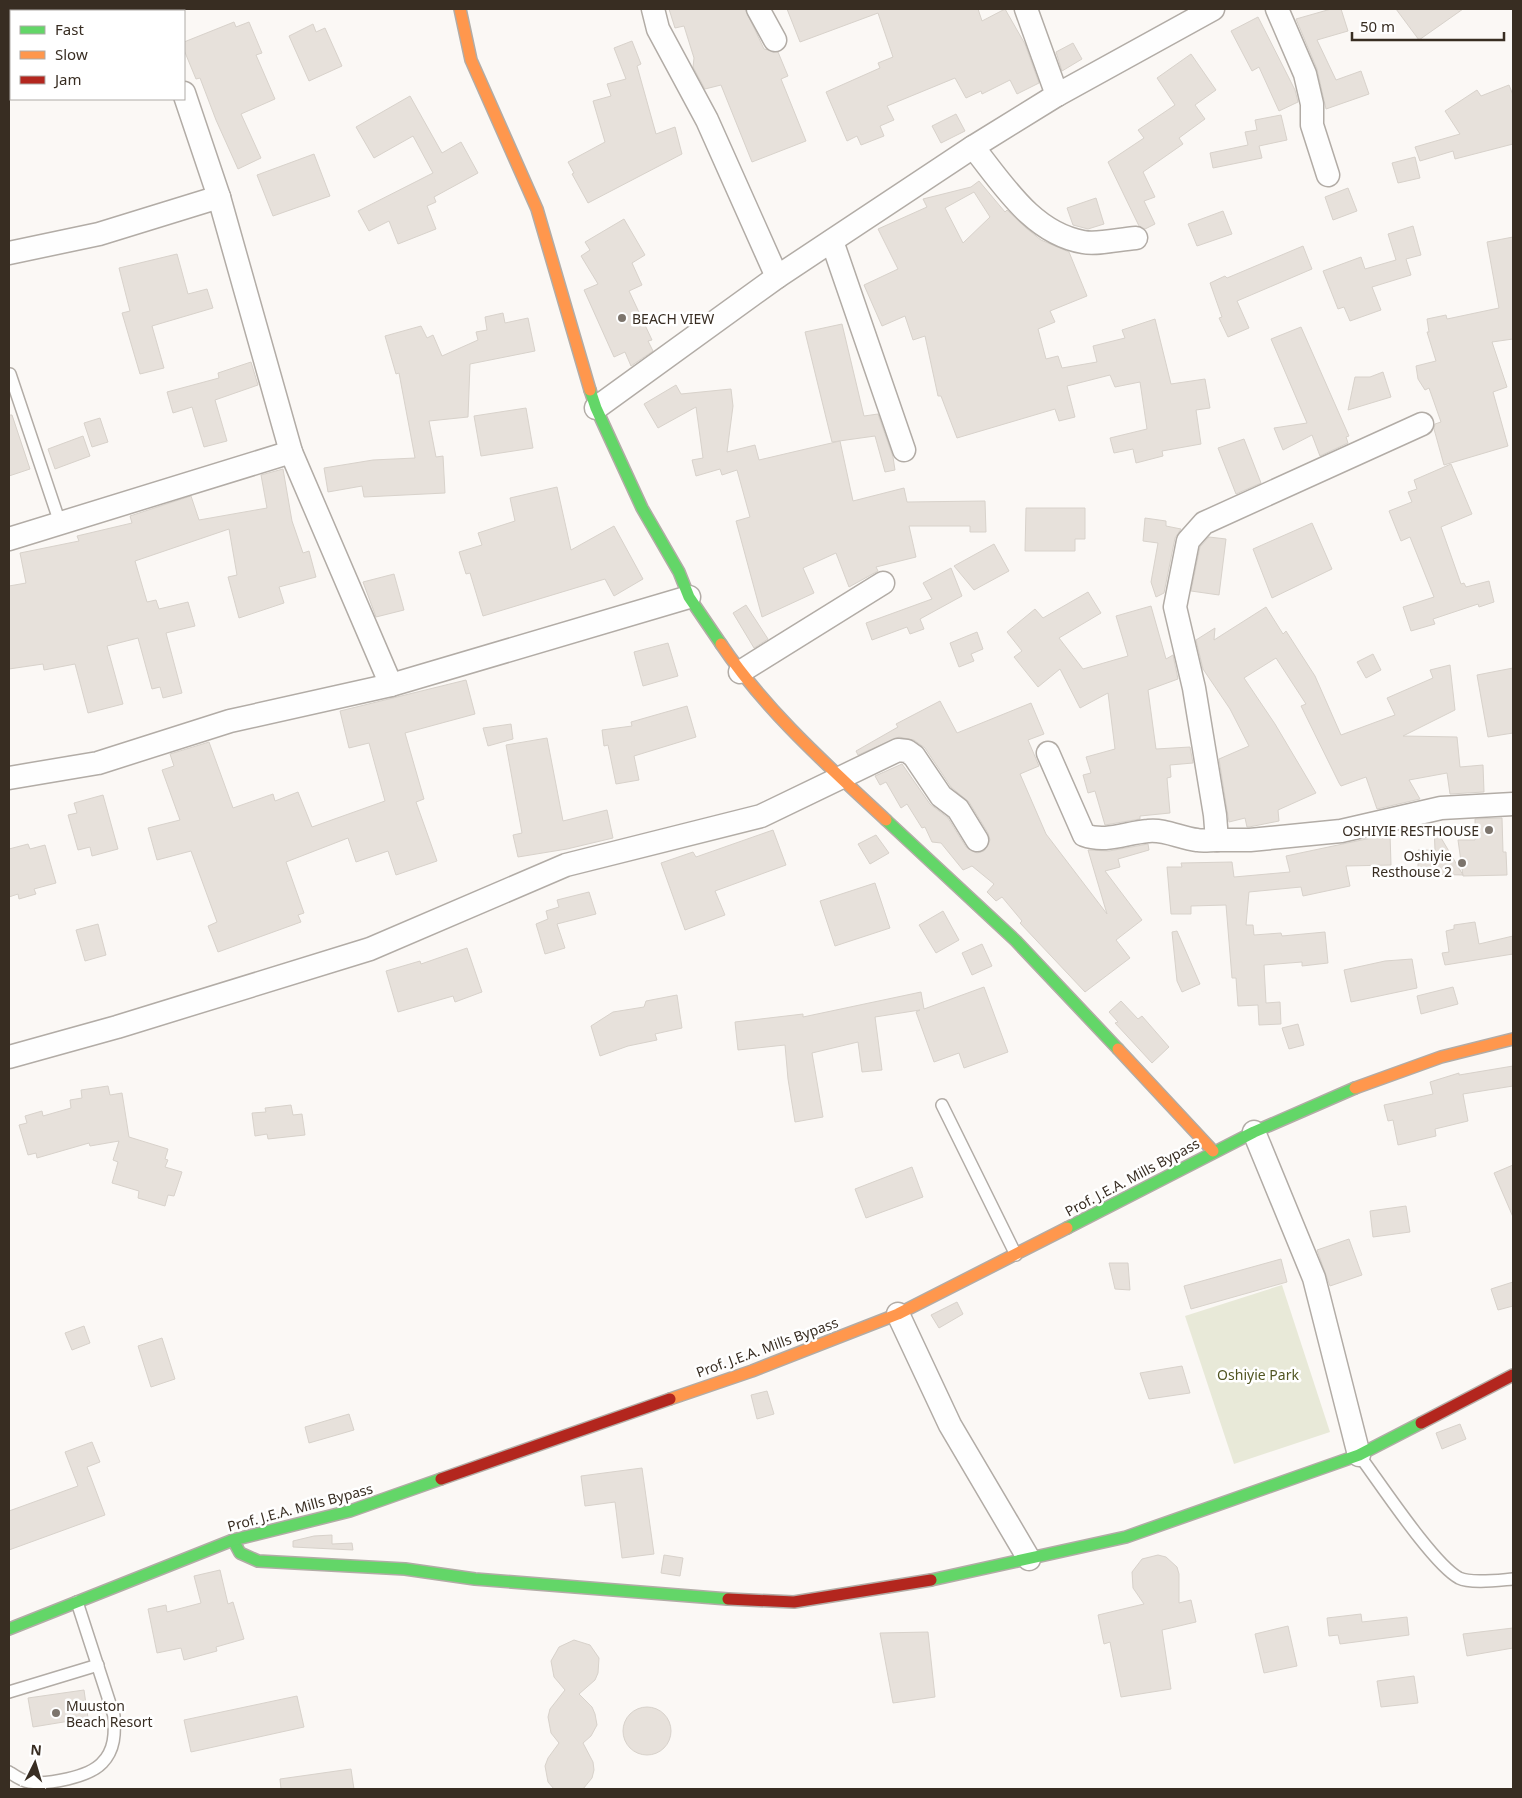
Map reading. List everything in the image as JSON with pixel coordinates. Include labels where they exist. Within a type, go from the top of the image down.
[{"type":"street","points":[[460,9],[471,60],[536,209],[596,408],[642,508],[679,572],[689,597],[740,672],[800,740],[1016,941],[1213,1152]]},
{"type":"street","points":[[654,9],[662,36],[707,120],[777,277]]},
{"type":"street","points":[[758,9],[775,40]]},
{"type":"street","points":[[1026,9],[1057,95]]},
{"type":"street","points":[[596,408],[777,277],[973,147],[1057,95],[1213,9]]},
{"type":"street","points":[[1277,9],[1305,74],[1312,104],[1312,125],[1328,175]]},
{"type":"street","points":[[185,100],[219,197],[291,452],[391,685]]},
{"type":"street","points":[[973,147],[1031,217],[1060,236],[1085,243],[1136,238]]},
{"type":"street","points":[[9,253],[99,234],[219,197]]},
{"type":"street","points":[[832,241],[904,450]]},
{"type":"street","points":[[1217,840],[1215,815],[1194,688],[1175,607],[1188,540],[1204,523],[1422,424]]},
{"type":"street","points":[[9,540],[291,452]]},
{"type":"street","points":[[740,672],[883,584]]},
{"type":"street","points":[[9,778],[98,763],[230,721],[391,685],[689,597]]},
{"type":"street","points":[[9,1057],[117,1027],[370,949],[566,865],[761,816],[898,750],[907,751],[914,756],[941,796],[958,809],[977,840]]},
{"type":"street","points":[[1048,753],[1084,835],[1093,839],[1162,831],[1197,840],[1250,840],[1341,831],[1441,808],[1513,804]]},
{"type":"street","name":"Prof. J.E.A. Mills Bypass","points":[[9,1629],[233,1540],[350,1511],[752,1371],[898,1314],[1254,1132],[1372,1081],[1441,1057],[1513,1040]]},
{"type":"street","points":[[1254,1132],[1314,1278],[1359,1455]]},
{"type":"street","points":[[898,1314],[950,1425],[1029,1559]]},
{"type":"street","points":[[233,1540],[240,1553],[258,1561],[405,1569],[474,1579],[662,1596],[794,1602],[858,1593],[1029,1559],[1126,1537],[1359,1455],[1513,1375]]},
{"type":"lane","points":[[10,374],[60,523]]},
{"type":"lane","points":[[942,1105],[1016,1255]]},
{"type":"lane","points":[[1359,1455],[1436,1557],[1460,1579],[1490,1581],[1513,1579]]},
{"type":"lane","points":[[9,1772],[29,1782],[50,1782],[86,1774],[102,1764],[112,1749],[115,1735],[114,1716],[77,1601]]},
{"type":"lane","points":[[9,1692],[98,1665]]},
{"type":"green space","name":"Oshiyie Park","points":[[1282,1285],[1330,1432],[1234,1464],[1185,1316]]},
{"type":"building","points":[[669,9],[745,9],[764,49],[778,52],[788,76],[781,79],[806,141],[752,162],[721,85],[705,89],[693,67],[694,58],[684,26],[675,28]]},
{"type":"building","points":[[787,9],[978,9],[982,21],[1005,9],[1025,44],[1039,83],[1017,94],[1010,80],[982,94],[981,91],[966,98],[955,78],[887,106],[894,120],[880,126],[884,136],[861,145],[857,136],[847,141],[826,92],[880,68],[878,63],[893,57],[878,13],[800,42]]},
{"type":"building","points":[[1331,9],[1341,9],[1348,31],[1317,40],[1336,80],[1361,71],[1369,94],[1326,109],[1317,69],[1296,19]]},
{"type":"building","points":[[1396,9],[1463,9],[1419,40]]},
{"type":"building","points":[[1258,17],[1295,90],[1298,102],[1279,111],[1259,67],[1252,71],[1231,31]]},
{"type":"building","points":[[234,22],[236,27],[249,22],[262,53],[256,55],[275,99],[241,114],[261,158],[238,169],[200,78],[196,79],[185,52],[185,42]]},
{"type":"building","points":[[313,24],[316,32],[325,28],[342,66],[309,81],[289,36]]},
{"type":"building","points":[[632,41],[641,64],[637,66],[656,134],[675,127],[682,154],[588,203],[572,174],[574,173],[568,162],[605,142],[593,101],[611,96],[607,84],[626,79],[614,48]]},
{"type":"building","points":[[1073,43],[1082,59],[1062,71],[1056,52]]},
{"type":"building","points":[[1191,54],[1216,90],[1195,105],[1205,119],[1179,138],[1183,144],[1143,172],[1155,197],[1144,201],[1155,224],[1145,229],[1139,226],[1108,162],[1144,138],[1138,130],[1175,105],[1157,78]]},
{"type":"building","points":[[1509,85],[1513,95],[1513,144],[1455,159],[1453,151],[1420,161],[1415,147],[1460,134],[1445,111],[1477,90],[1481,96]]},
{"type":"building","points":[[410,96],[442,153],[461,142],[478,173],[434,197],[436,202],[427,206],[436,229],[398,244],[389,221],[369,231],[358,211],[433,173],[413,136],[374,158],[356,127]]},
{"type":"building","points":[[956,114],[965,131],[941,143],[932,126]]},
{"type":"building","points":[[1281,115],[1287,140],[1259,146],[1262,158],[1213,168],[1210,153],[1248,145],[1245,132],[1257,130],[1255,120]]},
{"type":"building","points":[[314,154],[330,196],[273,216],[257,175]]},
{"type":"building","points":[[1415,157],[1420,178],[1398,183],[1392,163]]},
{"type":"building","points":[[979,181],[1005,212],[1007,210],[1041,240],[1069,252],[1087,296],[1050,311],[1055,322],[1038,329],[1046,359],[1058,356],[1062,368],[1097,362],[1093,346],[1125,338],[1122,330],[1155,319],[1171,384],[1205,379],[1210,408],[1196,410],[1201,444],[1162,451],[1163,456],[1136,463],[1133,449],[1114,453],[1110,438],[1147,429],[1140,382],[1115,387],[1110,375],[1067,386],[1075,417],[1059,421],[1055,409],[957,438],[941,396],[938,396],[925,336],[913,340],[905,316],[882,326],[864,285],[898,269],[878,229],[927,207],[923,199],[971,187]],"holes":[[[974,192],[990,217],[963,243],[945,208]]]},
{"type":"building","points":[[1348,188],[1357,211],[1333,220],[1325,197]]},
{"type":"building","points":[[1096,198],[1104,224],[1088,229],[1073,225],[1067,208]]},
{"type":"building","points":[[1223,211],[1232,234],[1197,246],[1188,224]]},
{"type":"building","points":[[624,219],[645,255],[632,263],[642,285],[629,291],[652,340],[648,341],[653,351],[631,366],[625,352],[614,357],[584,290],[598,284],[581,256],[590,250],[585,242]]},
{"type":"building","points":[[1413,226],[1421,255],[1406,259],[1411,275],[1372,287],[1381,310],[1350,321],[1344,307],[1338,309],[1323,271],[1361,257],[1365,269],[1396,260],[1388,234]]},
{"type":"building","points":[[1513,237],[1513,339],[1492,342],[1507,387],[1493,392],[1508,446],[1444,465],[1434,429],[1435,424],[1441,422],[1429,388],[1425,390],[1418,379],[1416,366],[1436,361],[1427,332],[1429,332],[1427,319],[1446,315],[1447,319],[1499,308],[1487,242]]},
{"type":"building","points":[[1303,246],[1312,269],[1237,301],[1249,328],[1228,337],[1219,318],[1222,317],[1210,283],[1225,276],[1227,278]]},
{"type":"building","points":[[177,254],[188,294],[207,289],[213,308],[152,326],[164,368],[140,374],[122,313],[130,311],[119,268]]},
{"type":"building","points":[[503,313],[505,323],[528,318],[535,351],[470,364],[468,417],[429,421],[436,457],[443,456],[445,493],[364,497],[362,486],[328,492],[324,468],[373,460],[415,458],[399,373],[396,374],[385,336],[421,326],[427,338],[433,335],[442,356],[478,340],[476,332],[487,330],[485,317]]},
{"type":"building","points":[[842,324],[864,416],[878,414],[893,457],[895,470],[885,472],[875,436],[832,442],[805,332]]},
{"type":"building","points":[[1301,327],[1349,436],[1346,437],[1348,443],[1320,456],[1312,435],[1283,450],[1274,428],[1307,423],[1271,339]]},
{"type":"building","points":[[251,362],[258,385],[215,400],[227,441],[204,447],[192,407],[173,413],[167,392],[219,378],[218,373]]},
{"type":"building","points":[[1383,372],[1391,397],[1348,410],[1355,377],[1370,377]]},
{"type":"building","points":[[676,385],[681,394],[731,389],[733,406],[727,452],[755,445],[759,460],[840,441],[853,501],[904,488],[907,502],[985,501],[986,532],[970,532],[970,526],[909,526],[916,557],[876,567],[878,571],[849,587],[836,553],[803,568],[814,593],[762,617],[736,521],[750,517],[737,470],[722,475],[720,469],[696,476],[692,460],[703,458],[696,407],[658,428],[644,404]]},
{"type":"building","points":[[526,408],[533,448],[481,456],[474,416]]},
{"type":"building","points":[[9,415],[12,415],[30,469],[9,476]]},
{"type":"building","points":[[100,418],[108,442],[92,447],[84,423]]},
{"type":"building","points":[[83,436],[90,456],[55,469],[48,449]]},
{"type":"building","points":[[1244,439],[1261,483],[1236,494],[1218,448]]},
{"type":"building","points":[[1451,464],[1472,514],[1441,527],[1461,584],[1464,583],[1466,587],[1489,581],[1494,602],[1479,607],[1478,604],[1433,619],[1435,624],[1411,631],[1403,607],[1434,597],[1410,537],[1401,541],[1389,511],[1412,502],[1408,492],[1417,489],[1414,480]]},
{"type":"building","points":[[283,469],[292,521],[303,553],[309,551],[316,577],[279,587],[284,603],[239,618],[228,577],[237,575],[229,529],[135,561],[147,602],[156,600],[159,609],[188,602],[195,626],[166,633],[182,693],[163,698],[160,687],[152,689],[138,638],[107,646],[123,704],[88,713],[75,664],[44,670],[43,664],[9,669],[9,586],[26,583],[20,553],[79,541],[77,536],[132,523],[130,516],[191,496],[199,520],[267,508],[261,475]]},
{"type":"building","points":[[557,487],[571,550],[614,526],[643,579],[614,596],[605,579],[483,616],[470,573],[466,574],[459,552],[482,545],[478,533],[515,521],[510,498]]},
{"type":"building","points":[[1026,508],[1085,508],[1085,539],[1075,539],[1075,551],[1025,551]]},
{"type":"building","points":[[1145,518],[1166,521],[1166,526],[1181,529],[1175,538],[1164,593],[1156,597],[1151,582],[1158,543],[1143,541]]},
{"type":"building","points":[[1312,523],[1332,569],[1272,598],[1253,549]]},
{"type":"building","points":[[1209,537],[1226,539],[1219,595],[1191,591],[1200,547]]},
{"type":"building","points":[[994,544],[1009,571],[974,590],[954,566]]},
{"type":"building","points":[[951,568],[962,596],[920,619],[924,629],[910,634],[907,627],[872,640],[866,623],[932,599],[923,583]]},
{"type":"building","points":[[394,574],[404,610],[376,617],[363,582]]},
{"type":"building","points":[[1088,592],[1101,613],[1059,638],[1083,669],[1128,656],[1116,616],[1151,606],[1166,659],[1173,655],[1178,679],[1148,690],[1156,749],[1190,747],[1193,763],[1170,765],[1171,777],[1167,778],[1170,813],[1140,816],[1140,819],[1105,825],[1095,791],[1088,793],[1083,775],[1091,773],[1086,757],[1115,749],[1108,693],[1080,708],[1060,669],[1038,687],[1014,657],[1022,651],[1007,632],[1035,609],[1043,618]]},
{"type":"building","points":[[746,605],[768,639],[754,648],[733,613]]},
{"type":"building","points":[[1266,607],[1283,634],[1286,631],[1315,676],[1341,735],[1395,715],[1387,698],[1433,678],[1430,670],[1450,665],[1455,710],[1403,736],[1457,737],[1460,767],[1483,765],[1484,792],[1450,794],[1447,773],[1409,780],[1420,799],[1377,809],[1366,777],[1341,786],[1301,706],[1306,704],[1276,658],[1244,678],[1275,724],[1316,793],[1278,810],[1279,821],[1249,827],[1247,827],[1245,818],[1229,822],[1219,759],[1249,746],[1230,709],[1203,669],[1196,640],[1215,628],[1214,640]]},
{"type":"building","points":[[977,632],[983,649],[971,654],[974,661],[959,667],[950,643]]},
{"type":"building","points":[[668,643],[678,676],[643,686],[634,652]]},
{"type":"building","points":[[1373,654],[1381,670],[1366,678],[1357,662]]},
{"type":"building","points":[[1513,668],[1513,733],[1488,737],[1477,675]]},
{"type":"building","points":[[466,680],[475,714],[405,733],[424,799],[416,802],[437,861],[396,875],[388,851],[356,862],[348,838],[286,862],[304,913],[298,915],[301,922],[218,952],[208,926],[217,922],[191,851],[157,860],[148,828],[180,820],[162,770],[174,766],[170,754],[209,742],[233,808],[273,794],[275,801],[298,792],[312,827],[385,801],[369,743],[349,748],[340,711]]},
{"type":"building","points":[[940,701],[957,733],[1031,703],[1044,734],[1028,740],[1039,766],[1020,774],[1046,834],[1107,914],[1088,850],[1109,851],[1148,844],[1149,850],[1118,859],[1120,867],[1105,871],[1142,920],[1116,940],[1130,958],[1085,992],[1020,923],[1022,921],[1002,897],[996,901],[987,892],[994,884],[972,866],[963,870],[941,843],[932,842],[925,827],[922,828],[907,804],[901,808],[886,782],[880,785],[875,776],[902,764],[930,804],[948,818],[966,847],[977,853],[984,851],[990,840],[988,833],[969,802],[951,787],[925,748],[914,740],[899,737],[858,755],[856,751],[898,727],[896,724]]},
{"type":"building","points":[[687,706],[696,737],[634,756],[639,780],[616,784],[608,745],[604,746],[602,730],[632,726],[631,722]]},
{"type":"building","points":[[511,724],[513,739],[488,746],[483,728]]},
{"type":"building","points":[[547,738],[563,821],[607,810],[613,838],[567,849],[518,857],[513,835],[522,833],[506,745]]},
{"type":"building","points":[[103,795],[118,849],[92,856],[90,847],[78,850],[68,815],[77,813],[74,803]]},
{"type":"building","points":[[1502,818],[1503,852],[1506,852],[1507,875],[1463,876],[1458,840],[1475,840],[1475,819]]},
{"type":"building","points":[[1434,826],[1463,875],[1418,874],[1418,850],[1435,850]]},
{"type":"building","points":[[773,830],[786,865],[715,891],[725,915],[685,930],[661,863],[693,852],[696,857]]},
{"type":"building","points":[[1390,834],[1391,865],[1346,866],[1350,886],[1303,896],[1301,887],[1249,892],[1246,925],[1253,925],[1254,935],[1281,933],[1282,936],[1325,932],[1328,963],[1302,966],[1302,962],[1264,965],[1266,1003],[1280,1002],[1281,1024],[1259,1025],[1258,1005],[1238,1006],[1236,978],[1232,978],[1226,905],[1191,906],[1191,914],[1171,914],[1167,867],[1182,867],[1181,863],[1232,862],[1234,877],[1290,872],[1286,856]]},
{"type":"building","points":[[876,835],[889,853],[870,864],[858,844]]},
{"type":"building","points":[[28,844],[30,849],[45,845],[56,883],[34,889],[36,894],[19,899],[18,894],[9,897],[9,849]]},
{"type":"building","points":[[875,883],[890,928],[835,946],[820,901]]},
{"type":"building","points":[[589,892],[596,914],[557,924],[565,948],[545,954],[536,924],[548,919],[546,911],[559,907],[557,900]]},
{"type":"building","points":[[943,911],[959,940],[936,953],[919,925]]},
{"type":"building","points":[[1475,922],[1479,944],[1513,936],[1513,954],[1445,965],[1442,953],[1449,952],[1446,931],[1454,929],[1454,925]]},
{"type":"building","points":[[98,924],[106,955],[85,961],[76,930]]},
{"type":"building","points":[[1177,931],[1200,984],[1182,992],[1177,981],[1172,932]]},
{"type":"building","points":[[982,944],[992,966],[972,975],[962,953]]},
{"type":"building","points":[[467,948],[482,992],[455,1002],[453,996],[398,1012],[386,971],[420,961],[421,964]]},
{"type":"building","points":[[1412,959],[1417,988],[1351,1002],[1344,970],[1385,961]]},
{"type":"building","points":[[984,987],[1008,1052],[964,1068],[959,1053],[934,1062],[916,1012],[920,1010],[875,1017],[882,1070],[862,1072],[858,1042],[812,1053],[823,1117],[795,1122],[785,1045],[738,1050],[735,1022],[803,1014],[803,1017],[921,992],[924,1009]]},
{"type":"building","points":[[1453,987],[1458,1004],[1421,1014],[1417,996]]},
{"type":"building","points":[[677,995],[682,1028],[655,1034],[657,1040],[628,1046],[600,1056],[591,1026],[613,1012],[644,1007],[646,1001]]},
{"type":"building","points":[[1121,1001],[1138,1019],[1142,1016],[1169,1047],[1152,1063],[1115,1023],[1118,1022],[1109,1012]]},
{"type":"building","points":[[1298,1024],[1304,1045],[1289,1049],[1282,1028]]},
{"type":"building","points":[[1513,1066],[1513,1086],[1463,1094],[1468,1121],[1435,1129],[1436,1136],[1398,1145],[1393,1120],[1388,1121],[1384,1105],[1433,1094],[1430,1082],[1459,1073],[1459,1075]]},
{"type":"building","points":[[108,1086],[110,1095],[122,1093],[129,1137],[168,1149],[165,1159],[168,1160],[165,1167],[182,1172],[174,1196],[168,1195],[165,1206],[138,1198],[139,1191],[112,1183],[118,1162],[113,1160],[119,1141],[90,1146],[89,1143],[37,1158],[36,1153],[28,1155],[19,1125],[27,1123],[25,1116],[42,1111],[43,1116],[71,1108],[70,1100],[82,1098],[81,1090]]},
{"type":"building","points":[[291,1105],[293,1115],[302,1114],[305,1135],[268,1139],[267,1134],[255,1136],[252,1113],[266,1112],[265,1108]]},
{"type":"building","points":[[1513,1165],[1513,1217],[1494,1173]]},
{"type":"building","points":[[912,1167],[923,1197],[866,1218],[855,1189]]},
{"type":"building","points":[[1406,1206],[1410,1232],[1373,1237],[1370,1211]]},
{"type":"building","points":[[1349,1239],[1362,1275],[1330,1286],[1317,1250]]},
{"type":"building","points":[[1281,1259],[1287,1282],[1191,1309],[1184,1286]]},
{"type":"building","points":[[1109,1263],[1128,1263],[1130,1290],[1115,1289]]},
{"type":"building","points":[[1513,1282],[1513,1306],[1498,1310],[1491,1289]]},
{"type":"building","points":[[957,1302],[963,1314],[939,1328],[931,1315]]},
{"type":"building","points":[[84,1326],[90,1343],[72,1350],[65,1333]]},
{"type":"building","points":[[162,1338],[175,1379],[151,1387],[138,1346]]},
{"type":"building","points":[[1182,1366],[1190,1393],[1149,1399],[1140,1373]]},
{"type":"building","points":[[767,1391],[774,1414],[757,1419],[751,1395]]},
{"type":"building","points":[[349,1414],[354,1430],[309,1443],[305,1427]]},
{"type":"building","points":[[1460,1424],[1466,1439],[1442,1449],[1436,1433]]},
{"type":"building","points":[[92,1442],[100,1462],[87,1467],[105,1515],[9,1550],[9,1511],[78,1486],[65,1452]]},
{"type":"building","points":[[642,1468],[654,1554],[622,1558],[615,1502],[585,1506],[581,1476]]},
{"type":"building","points":[[332,1535],[332,1544],[352,1543],[353,1550],[293,1547],[293,1541],[314,1536]]},
{"type":"building","points":[[664,1555],[683,1558],[680,1576],[661,1573]]},
{"type":"building","points":[[1158,1555],[1166,1557],[1177,1567],[1179,1574],[1179,1603],[1191,1600],[1196,1622],[1162,1630],[1171,1689],[1121,1697],[1110,1642],[1104,1644],[1098,1615],[1144,1604],[1133,1588],[1132,1572],[1142,1559]]},
{"type":"building","points":[[220,1570],[228,1604],[233,1602],[244,1639],[216,1647],[217,1651],[184,1660],[181,1648],[157,1653],[148,1609],[166,1605],[167,1612],[201,1603],[194,1576]]},
{"type":"building","points":[[1361,1614],[1362,1622],[1407,1617],[1409,1635],[1340,1644],[1338,1635],[1329,1636],[1327,1618]]},
{"type":"building","points":[[1288,1626],[1297,1666],[1264,1673],[1255,1634]]},
{"type":"building","points":[[1513,1628],[1513,1648],[1467,1656],[1463,1634]]},
{"type":"building","points":[[928,1632],[935,1697],[893,1703],[880,1633]]},
{"type":"building","points":[[574,1640],[590,1645],[599,1658],[598,1673],[595,1680],[579,1694],[592,1707],[595,1714],[597,1725],[591,1736],[583,1743],[593,1762],[594,1770],[592,1778],[583,1789],[554,1789],[548,1782],[545,1766],[548,1758],[559,1743],[551,1733],[548,1717],[550,1709],[565,1690],[554,1677],[551,1661],[559,1647]]},
{"type":"building","points":[[1414,1676],[1418,1703],[1381,1707],[1377,1681]]},
{"type":"building","points":[[84,1690],[88,1718],[33,1727],[28,1698]]},
{"type":"building","points":[[297,1696],[304,1727],[191,1752],[184,1720]]},
{"type":"building","points":[[642,1707],[652,1707],[664,1714],[671,1726],[671,1736],[664,1748],[652,1755],[642,1755],[634,1751],[627,1744],[623,1736],[623,1726],[627,1718],[634,1711]]},
{"type":"building","points":[[351,1769],[354,1789],[281,1789],[280,1779]]},
{"type":"traffic: fast","points":[[590,390],[596,408],[642,508],[679,572],[689,597],[721,644]]},
{"type":"traffic: fast","points":[[886,820],[1016,941],[1118,1049]]},
{"type":"traffic: fast","points":[[1067,1228],[1254,1132],[1355,1088]]},
{"type":"traffic: fast","points":[[931,1580],[1126,1537],[1359,1455],[1421,1423]]},
{"type":"traffic: fast","points":[[9,1629],[233,1540],[350,1511],[441,1479]]},
{"type":"traffic: fast","points":[[233,1540],[240,1553],[258,1561],[405,1569],[475,1579],[728,1599]]},
{"type":"traffic: slow","points":[[460,9],[471,60],[537,209],[590,390]]},
{"type":"traffic: slow","points":[[721,644],[777,715],[886,820]]},
{"type":"traffic: slow","points":[[1355,1088],[1441,1057],[1513,1039]]},
{"type":"traffic: slow","points":[[1118,1049],[1213,1151]]},
{"type":"traffic: slow","points":[[670,1399],[752,1371],[898,1314],[1067,1228]]},
{"type":"traffic: jam","points":[[1421,1423],[1513,1375]]},
{"type":"traffic: jam","points":[[441,1479],[670,1399]]},
{"type":"traffic: jam","points":[[728,1599],[794,1602],[931,1580]]},
{"type":"place","name":"BEACH VIEW","points":[[622,318]]},
{"type":"place","name":"OSHIYIE RESTHOUSE","points":[[1489,830]]},
{"type":"place","name":"Oshiyie Resthouse 2","points":[[1462,863]]},
{"type":"place","name":"Muuston Beach Resort","points":[[56,1713]]}]
